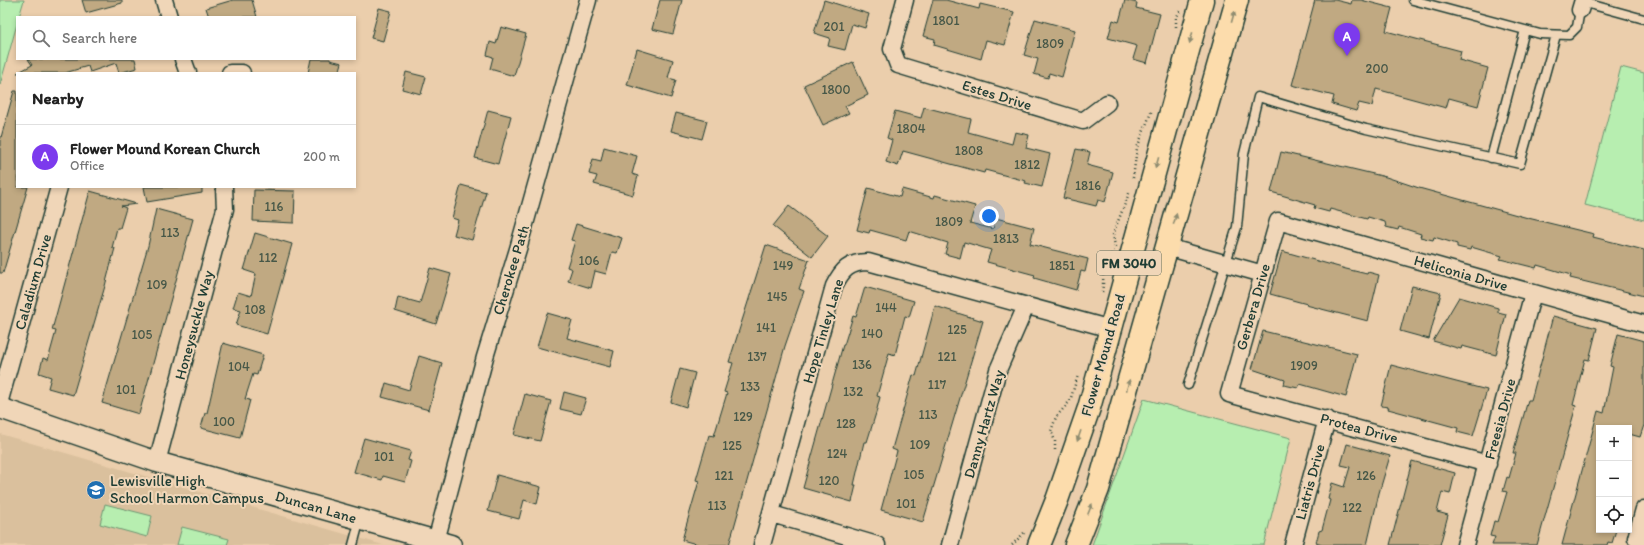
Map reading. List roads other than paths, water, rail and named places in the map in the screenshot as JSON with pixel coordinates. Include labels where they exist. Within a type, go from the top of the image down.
[{"type":"main road","name":"Flower Mound Road","points":[[1039,545],[1058,500],[1089,408],[1202,0]]},
{"type":"main road","name":"FM 3040","points":[[1076,545],[1098,489],[1238,0]]},
{"type":"street","points":[[164,0],[169,16]]},
{"type":"street","name":"Cherokee Path","points":[[443,543],[485,357],[518,249],[588,0]]},
{"type":"street","name":"Estes Drive","points":[[905,0],[892,49],[898,65],[1083,121],[1107,102]]},
{"type":"street","points":[[183,60],[188,72]]},
{"type":"street","name":"Caladium Drive","points":[[0,400],[59,188]]},
{"type":"street","name":"Honeysuckle Way","points":[[157,462],[225,209],[224,188]]},
{"type":"street","name":"Gerbera Drive","points":[[1229,394],[1278,221]]},
{"type":"street","name":"Heliconia Drive","points":[[1278,221],[1644,324]]},
{"type":"street","points":[[1167,247],[1263,274]]},
{"type":"street","name":"Hope Tinley Lane","points":[[762,545],[772,514],[834,286],[842,271],[859,262],[868,262],[1111,329]]},
{"type":"street","name":"Freesia Drive","points":[[1464,545],[1488,464],[1534,293]]},
{"type":"street","name":"Danny Hartz Way","points":[[950,545],[998,370],[1026,306]]},
{"type":"street","name":"Protea Drive","points":[[1229,394],[1327,419],[1488,464]]},
{"type":"street","name":"Duncan Lane","points":[[0,408],[157,462],[443,543]]},
{"type":"street","name":"Liatris Drive","points":[[1293,545],[1327,419]]},
{"type":"street","points":[[1638,542],[1644,509]]},
{"type":"street","points":[[772,514],[877,545]]},
{"type":"lane","points":[[1413,0],[1540,34],[1569,35],[1577,27],[1581,4],[1644,19]]},
{"type":"lane","points":[[1491,158],[1525,30]]},
{"type":"lane","points":[[1188,385],[1237,227],[1244,154],[1258,97],[1366,129],[1520,164],[1556,35]]},
{"type":"lane","points":[[353,545],[360,519]]},
{"type":"place","name":"Flower Mound Korean Church","points":[[1347,56]]},
{"type":"place","name":"Lewisville High School Harmon Campus","points":[[96,490]]}]
